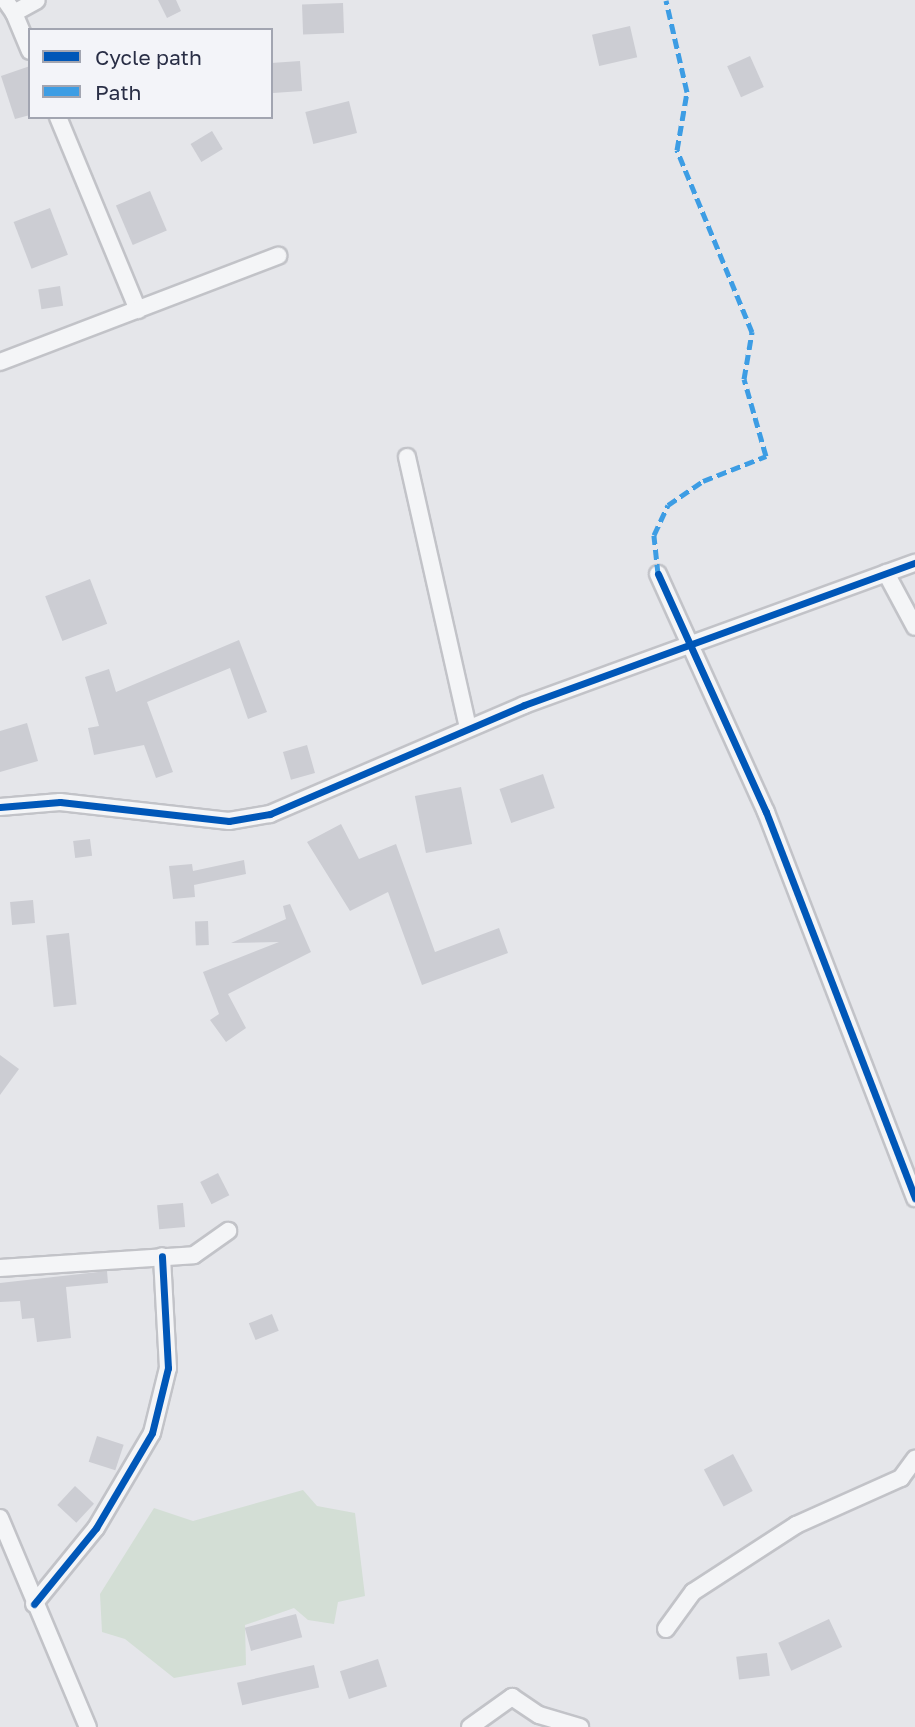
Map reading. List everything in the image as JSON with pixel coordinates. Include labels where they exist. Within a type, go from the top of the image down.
[{"type":"street","points":[[28,47],[9,7],[37,0]]},
{"type":"street","points":[[59,119],[138,310]]},
{"type":"street","points":[[0,362],[278,256]]},
{"type":"street","points":[[407,457],[468,728]]},
{"type":"street","points":[[0,807],[60,802],[229,821],[270,814],[468,728],[688,643],[915,563]]},
{"type":"street","points":[[886,573],[915,627]]},
{"type":"street","points":[[658,574],[766,813],[915,1199]]},
{"type":"street","points":[[0,1268],[194,1255],[228,1231]]},
{"type":"street","points":[[34,1604],[96,1528],[152,1433],[168,1368],[162,1256]]},
{"type":"street","points":[[666,1629],[693,1591],[738,1560],[796,1525],[866,1499],[901,1478],[915,1459]]},
{"type":"street","points":[[0,1520],[88,1727]]},
{"type":"street","points":[[470,1727],[512,1697],[539,1715],[580,1727]]},
{"type":"shaded area","points":[[303,1490],[317,1506],[355,1513],[365,1596],[338,1602],[334,1624],[308,1620],[294,1608],[245,1625],[246,1665],[174,1678],[125,1639],[102,1632],[100,1594],[154,1508],[193,1521]]},
{"type":"building","points":[[158,0],[176,0],[181,11],[167,18]]},
{"type":"building","points":[[343,3],[344,33],[303,34],[302,4]]},
{"type":"building","points":[[630,26],[637,57],[599,66],[592,35]]},
{"type":"building","points":[[750,56],[764,87],[741,97],[727,66]]},
{"type":"building","points":[[300,61],[302,91],[273,93],[273,63]]},
{"type":"building","points":[[28,67],[28,116],[15,119],[1,76]]},
{"type":"building","points":[[349,101],[357,133],[313,144],[305,112]]},
{"type":"building","points":[[212,131],[223,149],[201,162],[191,144]]},
{"type":"building","points":[[150,191],[167,231],[133,245],[116,205]]},
{"type":"building","points":[[50,208],[68,255],[32,269],[14,222]]},
{"type":"building","points":[[60,286],[63,306],[41,309],[38,289]]},
{"type":"building","points":[[90,579],[107,624],[62,641],[45,596]]},
{"type":"building","points":[[239,640],[267,712],[248,719],[230,668],[147,702],[173,772],[156,778],[144,745],[94,755],[88,728],[99,726],[85,677],[109,669],[116,692]]},
{"type":"building","points":[[27,723],[38,761],[0,772],[0,731]]},
{"type":"building","points":[[307,745],[315,773],[291,780],[283,752]]},
{"type":"building","points":[[543,774],[555,808],[511,823],[500,789]]},
{"type":"building","points":[[461,787],[472,844],[426,853],[415,796]]},
{"type":"building","points":[[341,824],[359,859],[396,844],[435,952],[499,928],[508,953],[422,985],[388,892],[350,911],[307,842]]},
{"type":"building","points":[[90,839],[92,856],[75,858],[73,841]]},
{"type":"building","points":[[244,860],[246,874],[194,885],[195,897],[173,899],[169,866],[192,864],[193,871]]},
{"type":"building","points":[[33,900],[35,923],[12,925],[10,902]]},
{"type":"building","points":[[290,904],[311,952],[228,994],[246,1028],[226,1042],[210,1020],[219,1014],[203,972],[279,942],[231,943],[286,919],[283,906]]},
{"type":"building","points":[[195,921],[208,921],[209,945],[196,945]]},
{"type":"building","points":[[69,933],[77,1005],[54,1007],[46,935]]},
{"type":"building","points":[[0,1055],[19,1069],[0,1095]]},
{"type":"building","points":[[218,1173],[229,1195],[212,1204],[200,1182]]},
{"type":"building","points":[[183,1203],[185,1227],[159,1229],[157,1205]]},
{"type":"building","points":[[107,1271],[108,1283],[66,1287],[71,1338],[37,1342],[34,1318],[22,1319],[20,1301],[0,1302],[0,1283]]},
{"type":"building","points":[[272,1314],[279,1331],[256,1340],[249,1323]]},
{"type":"building","points":[[97,1436],[124,1445],[115,1470],[89,1462]]},
{"type":"building","points":[[733,1454],[753,1491],[724,1507],[704,1469]]},
{"type":"building","points":[[75,1486],[94,1504],[76,1523],[57,1505]]},
{"type":"building","points":[[296,1614],[302,1637],[251,1651],[245,1628]]},
{"type":"building","points":[[829,1619],[842,1647],[791,1671],[778,1643]]},
{"type":"building","points":[[767,1653],[770,1676],[739,1680],[736,1657]]},
{"type":"building","points":[[378,1659],[387,1687],[349,1699],[340,1671]]},
{"type":"building","points":[[314,1665],[319,1687],[242,1705],[237,1683]]},
{"type":"marked path","points":[[658,574],[654,535],[668,505],[703,481],[766,456],[744,379],[752,332],[677,150],[687,92],[666,0]]},
{"type":"cycle path","points":[[0,807],[60,802],[229,821],[270,814],[524,705],[915,563]]},
{"type":"cycle path","points":[[658,574],[766,812],[915,1198]]},
{"type":"cycle path","points":[[34,1604],[96,1528],[152,1433],[168,1368],[162,1256]]}]
